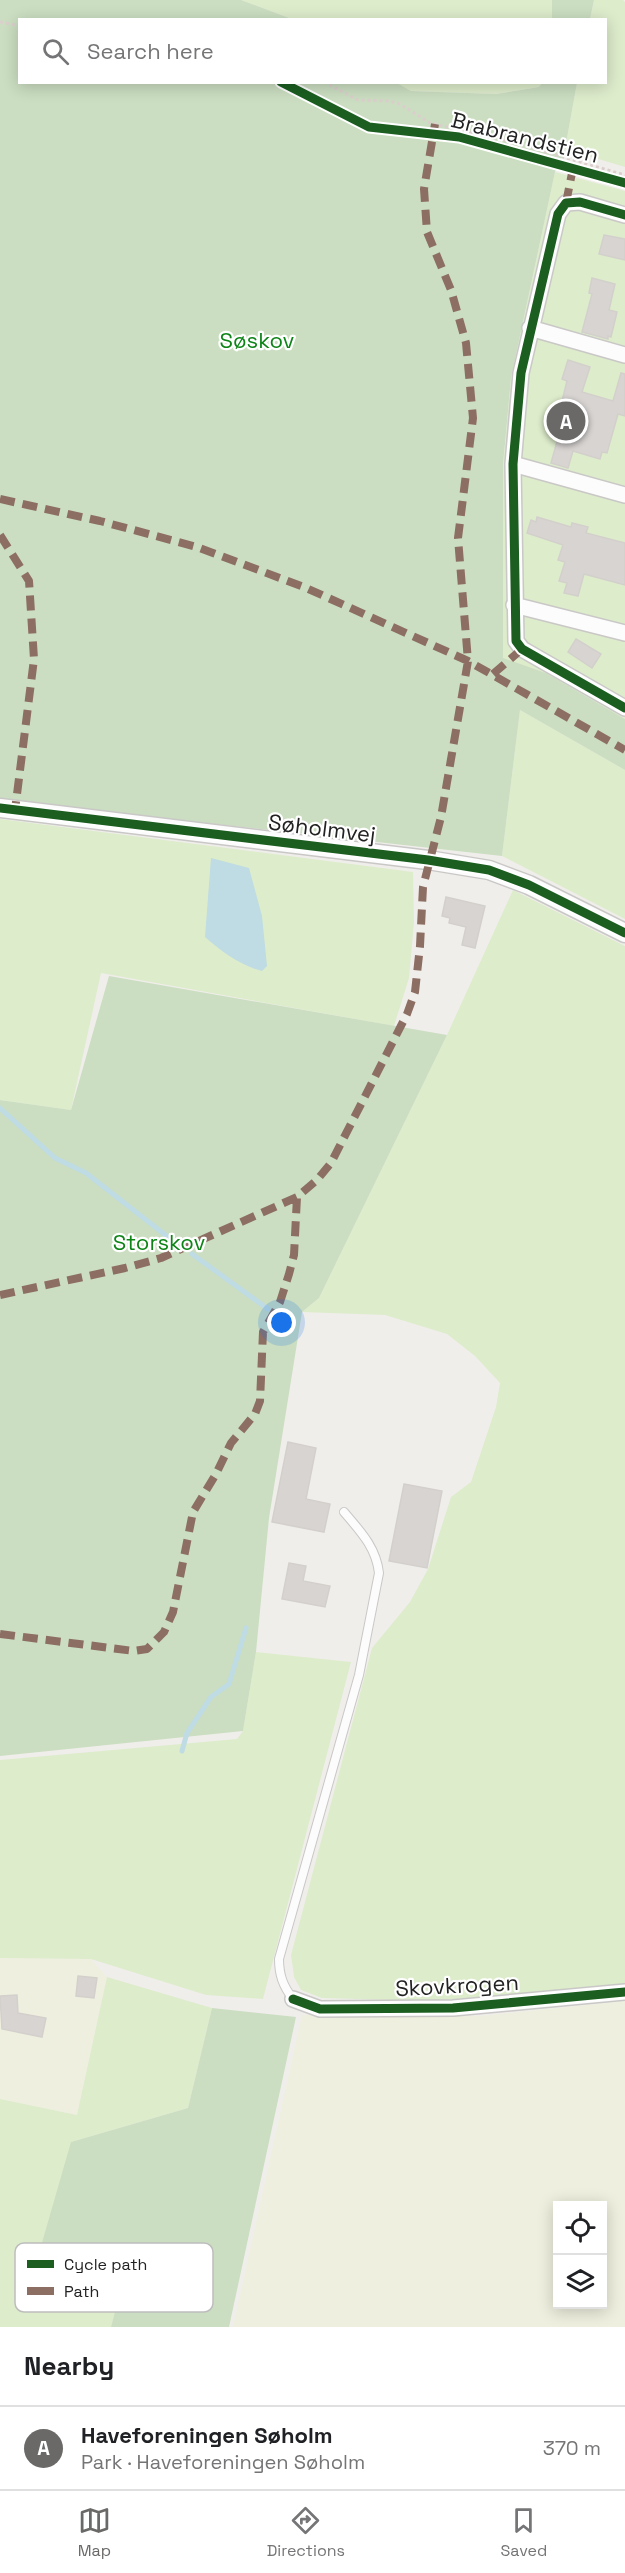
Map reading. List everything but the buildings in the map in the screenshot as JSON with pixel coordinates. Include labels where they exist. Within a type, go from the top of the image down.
[{"type":"street","points":[[625,215],[580,202],[566,203],[558,214],[521,373],[513,465],[516,641],[522,649],[625,708]]},
{"type":"street","points":[[530,328],[625,355]]},
{"type":"street","points":[[513,465],[625,495]]},
{"type":"street","points":[[514,605],[625,633]]},
{"type":"street","name":"Søholmvej","points":[[0,808],[428,860],[489,870],[529,885],[625,933]]},
{"type":"street","name":"Skovkrogen","points":[[292,2000],[320,2009],[453,2008],[625,1992]]},
{"type":"lane","points":[[292,2000],[279,1972],[279,1959],[359,1675],[379,1573],[377,1560],[370,1544],[344,1512]]},
{"type":"path","points":[[0,22],[18,26]]},
{"type":"path","points":[[328,84],[358,100],[388,101],[400,104],[430,123],[504,140],[625,175]]},
{"type":"green space","name":"Søskov","points":[[0,0],[241,0],[289,18],[18,18],[18,84],[399,84],[411,91],[496,94],[539,87],[541,84],[577,84],[565,149],[555,172],[511,378],[503,465],[503,658],[546,673],[625,719],[625,770],[520,710],[502,856],[0,800]]},
{"type":"green space","points":[[241,0],[552,0],[552,18],[289,18]]},
{"type":"green space","points":[[552,0],[594,0],[590,18],[552,18]]},
{"type":"green space","points":[[594,0],[623,0],[625,2],[625,167],[565,149],[577,84],[607,84],[607,18],[590,18]]},
{"type":"green space","points":[[397,84],[541,84],[539,87],[496,94],[410,91]]},
{"type":"green space","points":[[555,172],[625,191],[625,719],[546,673],[503,659],[503,465],[511,378]]},
{"type":"green space","points":[[520,710],[625,770],[625,919],[502,856]]},
{"type":"green space","points":[[0,819],[413,872],[414,922],[409,978],[394,1026],[101,973],[71,1110],[0,1100]]},
{"type":"green space","points":[[513,890],[625,946],[625,1986],[429,2001],[322,1998],[301,1990],[294,1977],[291,1955],[372,1648],[410,1602],[428,1569],[451,1497],[471,1482],[496,1407],[500,1383],[475,1356],[447,1334],[385,1315],[302,1312],[319,1298],[447,1035]]},
{"type":"green space","name":"Storskov","points":[[109,976],[447,1035],[319,1298],[302,1312],[269,1518],[256,1652],[243,1731],[0,1756],[0,1100],[71,1110]]},
{"type":"green space","points":[[256,1652],[351,1662],[263,1999],[206,1995],[91,1959],[0,1958],[0,1760],[237,1739],[243,1731]]},
{"type":"green space","points":[[0,1958],[91,1959],[107,1977],[77,2115],[0,2099]]},
{"type":"green space","points":[[107,1977],[212,2008],[188,2108],[71,2142],[100,2243],[15,2243],[15,2312],[115,2312],[111,2327],[0,2327],[0,2099],[77,2115]]},
{"type":"green space","points":[[625,2001],[625,2327],[233,2327],[302,2015],[481,2016]]},
{"type":"green space","points":[[212,2008],[296,2017],[229,2327],[111,2327],[115,2312],[213,2312],[213,2243],[42,2243],[71,2142],[188,2108]]},
{"type":"water","points":[[211,858],[249,868],[262,916],[267,966],[262,971],[232,957],[205,937]]},
{"type":"waterway","points":[[0,1108],[55,1158],[86,1173],[173,1241]]},
{"type":"waterway","points":[[192,1254],[268,1309]]},
{"type":"waterway","points":[[278,1317],[288,1324]]},
{"type":"waterway","points":[[182,1751],[187,1733],[211,1697],[229,1684],[246,1628]]},
{"type":"marked path","points":[[0,1295],[161,1258],[297,1197],[317,1180],[331,1163],[407,1014],[415,992],[423,887],[441,817],[468,661],[458,538],[473,418],[466,343],[451,290],[427,232],[424,189],[435,124]]},
{"type":"marked path","points":[[566,203],[573,168]]},
{"type":"marked path","points":[[0,499],[100,521],[197,547],[304,587],[468,661],[625,750]]},
{"type":"marked path","points":[[0,535],[29,581],[34,659],[15,810]]},
{"type":"marked path","points":[[493,674],[522,649]]},
{"type":"marked path","points":[[0,1634],[134,1651],[147,1649],[164,1632],[173,1612],[193,1512],[216,1474],[231,1443],[255,1414],[260,1401],[263,1332],[280,1302],[294,1255],[297,1197]]},
{"type":"cycle path","name":"Brabrandstien","points":[[285,84],[369,127],[459,137],[625,183]]},
{"type":"cycle path","points":[[625,215],[580,202],[566,203],[558,214],[521,373],[513,464],[516,641],[522,649],[625,708]]},
{"type":"cycle path","points":[[0,808],[428,860],[489,870],[529,885],[625,933]]},
{"type":"cycle path","points":[[293,1999],[320,2009],[453,2008],[625,1992]]},
{"type":"place","name":"Haveforeningen Søholm","points":[[566,421]]}]
